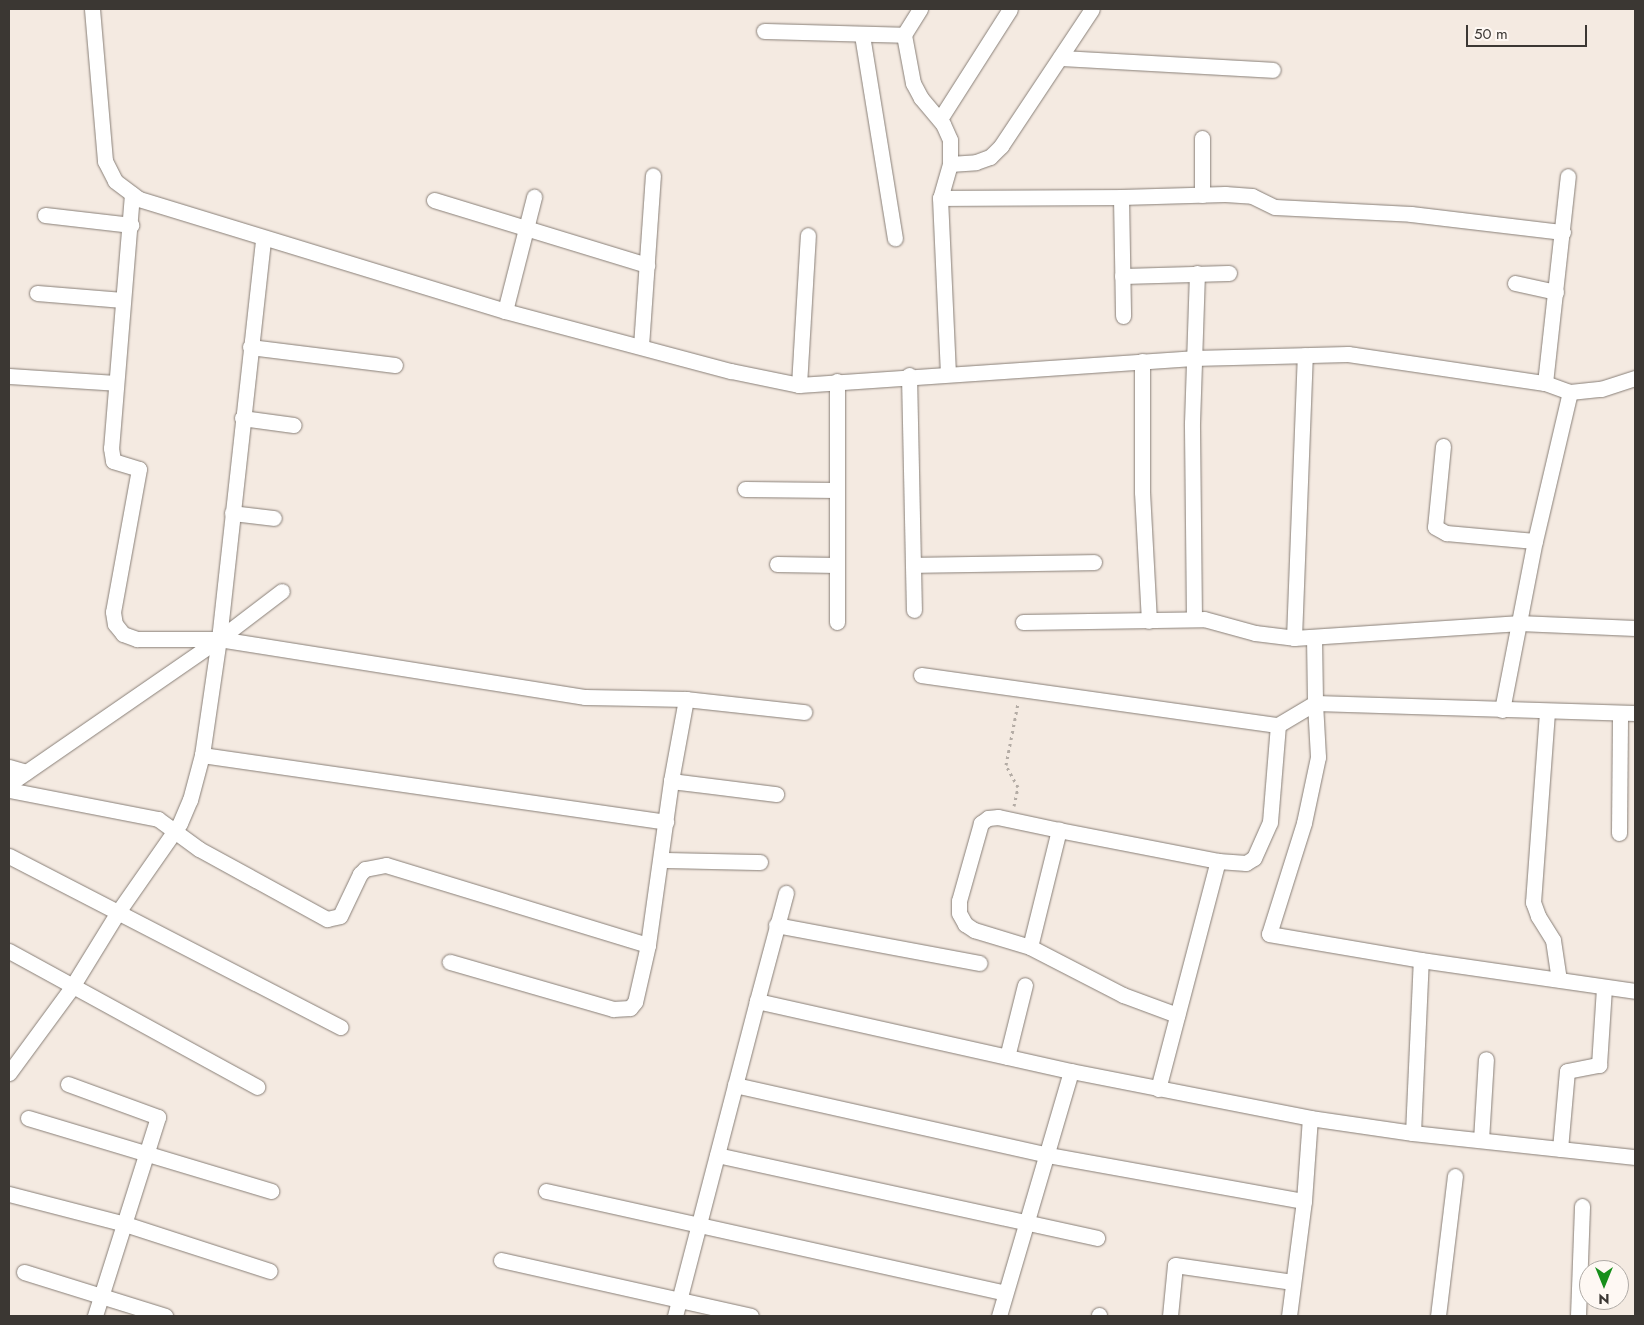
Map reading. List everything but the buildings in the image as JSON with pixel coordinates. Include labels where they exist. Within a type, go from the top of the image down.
[{"type":"street","points":[[92,9],[105,161],[115,181],[139,199],[505,311],[731,371],[799,384],[948,372],[1193,358],[1348,354],[1545,384],[1570,392],[1601,389],[1635,378]]},
{"type":"street","points":[[920,9],[904,35],[913,83],[921,98],[940,120],[950,140],[950,164],[940,198],[948,372]]},
{"type":"street","points":[[940,120],[1010,9]]},
{"type":"street","points":[[950,164],[976,162],[990,157],[1092,9]]},
{"type":"street","points":[[764,31],[904,35]]},
{"type":"street","points":[[862,35],[895,238]]},
{"type":"street","points":[[1060,58],[1273,70]]},
{"type":"street","points":[[1202,138],[1202,195]]},
{"type":"street","points":[[641,346],[654,176]]},
{"type":"street","points":[[1545,384],[1568,176]]},
{"type":"street","points":[[132,194],[131,225],[116,384],[113,461],[139,469],[113,612],[115,624],[123,634],[137,639],[219,639],[585,697],[686,699],[804,712]]},
{"type":"street","points":[[940,198],[1252,196],[1275,208],[1411,214],[1563,232]]},
{"type":"street","points":[[505,311],[534,197]]},
{"type":"street","points":[[1121,197],[1123,316]]},
{"type":"street","points":[[434,200],[647,265]]},
{"type":"street","points":[[45,215],[131,225]]},
{"type":"street","points":[[799,384],[808,235]]},
{"type":"street","points":[[9,1073],[73,985],[118,912],[175,830],[190,800],[202,755],[219,639],[263,238]]},
{"type":"street","points":[[1194,619],[1193,358],[1197,273]]},
{"type":"street","points":[[1122,276],[1230,273]]},
{"type":"street","points":[[1515,283],[1556,292]]},
{"type":"street","points":[[37,292],[123,300]]},
{"type":"street","points":[[250,347],[395,365]]},
{"type":"street","points":[[1294,638],[1306,355]]},
{"type":"street","points":[[1142,361],[1142,492],[1149,621]]},
{"type":"street","points":[[910,375],[914,610]]},
{"type":"street","points":[[9,376],[116,384]]},
{"type":"street","points":[[837,381],[837,622]]},
{"type":"street","points":[[1502,710],[1521,623],[1535,541],[1570,392]]},
{"type":"street","points":[[242,418],[294,425]]},
{"type":"street","points":[[1443,446],[1435,527],[1446,533],[1535,541]]},
{"type":"street","points":[[745,489],[837,490]]},
{"type":"street","points":[[232,513],[274,518]]},
{"type":"street","points":[[913,565],[1094,562]]},
{"type":"street","points":[[777,564],[837,565]]},
{"type":"street","points":[[9,784],[219,639],[282,591]]},
{"type":"street","points":[[1023,622],[1194,619],[1219,621],[1255,633],[1294,638],[1521,623],[1635,628]]},
{"type":"street","points":[[1314,637],[1318,757],[1304,823],[1268,934],[1421,960],[1635,991]]},
{"type":"street","points":[[921,676],[1278,725],[1315,703],[1547,712],[1635,713]]},
{"type":"street","points":[[450,962],[622,1010],[635,1002],[648,945],[662,860],[671,781],[686,699]]},
{"type":"street","points":[[1547,712],[1534,902],[1538,916],[1553,940],[1559,980]]},
{"type":"street","points":[[1619,833],[1620,713]]},
{"type":"street","points":[[1177,1015],[1123,995],[1030,947],[974,930],[965,924],[959,913],[959,901],[981,824],[988,818],[1010,820],[1218,861],[1246,863],[1254,858],[1270,822],[1278,725]]},
{"type":"street","points":[[202,755],[666,822]]},
{"type":"street","points":[[9,766],[26,772]]},
{"type":"street","points":[[671,781],[776,794]]},
{"type":"street","points":[[9,790],[148,815],[175,830],[237,871],[327,919],[340,916],[360,874],[374,866],[386,866],[648,945]]},
{"type":"street","points":[[1030,947],[1059,830]]},
{"type":"street","points":[[9,856],[340,1027]]},
{"type":"street","points":[[662,860],[760,862]]},
{"type":"street","points":[[1158,1088],[1218,861]]},
{"type":"street","points":[[675,1316],[776,925],[786,893]]},
{"type":"street","points":[[776,925],[979,963]]},
{"type":"street","points":[[9,951],[258,1087]]},
{"type":"street","points":[[1413,1133],[1421,960]]},
{"type":"street","points":[[1007,1056],[1025,985]]},
{"type":"street","points":[[1560,1149],[1567,1071],[1599,1065],[1604,987]]},
{"type":"street","points":[[757,1001],[1071,1071],[1310,1118],[1413,1133],[1635,1157]]},
{"type":"street","points":[[1482,1140],[1486,1060]]},
{"type":"street","points":[[1000,1316],[1025,1223],[1048,1155],[1071,1071]]},
{"type":"street","points":[[68,1084],[157,1114],[125,1224],[100,1296],[96,1316]]},
{"type":"street","points":[[735,1084],[1048,1155],[1304,1201]]},
{"type":"street","points":[[28,1118],[146,1156],[271,1191]]},
{"type":"street","points":[[1289,1316],[1304,1201],[1310,1118]]},
{"type":"street","points":[[716,1155],[1097,1238]]},
{"type":"street","points":[[1438,1316],[1455,1176]]},
{"type":"street","points":[[546,1191],[1005,1293]]},
{"type":"street","points":[[9,1194],[125,1224],[270,1271]]},
{"type":"street","points":[[1578,1316],[1582,1206]]},
{"type":"street","points":[[501,1260],[680,1298],[751,1316]]},
{"type":"street","points":[[1170,1316],[1175,1265],[1293,1282]]},
{"type":"street","points":[[24,1272],[165,1316]]},
{"type":"path","points":[[1010,820],[1018,787],[1006,765],[1021,690]]}]
